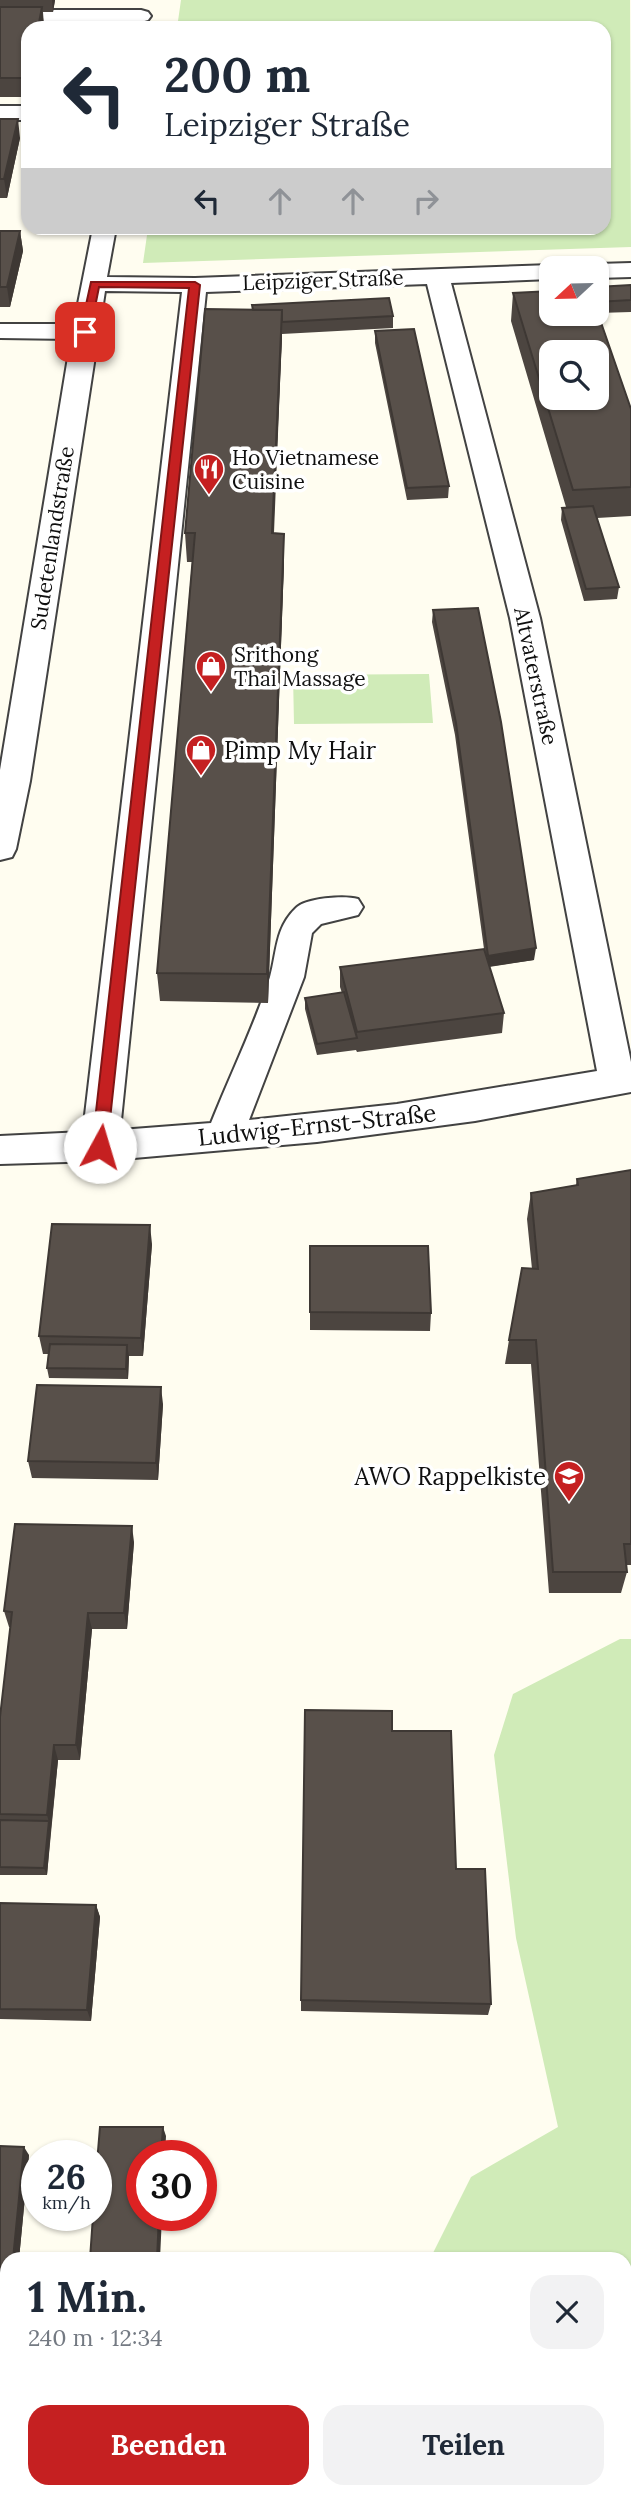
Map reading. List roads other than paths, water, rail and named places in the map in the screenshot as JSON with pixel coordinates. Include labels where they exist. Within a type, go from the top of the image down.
[{"type":"street","points":[[0,16],[141,15]]},
{"type":"street","points":[[0,113],[21,113]]},
{"type":"street","name":"Sudetenlandstraße","points":[[0,849],[7,781],[103,235]]},
{"type":"street","points":[[609,271],[631,270]]},
{"type":"street","name":"Leipziger Straße","points":[[94,284],[195,285],[539,272]]},
{"type":"street","name":"Altvaterstraße","points":[[437,276],[525,618],[624,1079]]},
{"type":"street","points":[[100,1147],[195,285]]},
{"type":"street","points":[[0,331],[85,332]]},
{"type":"street","points":[[225,1135],[287,977],[296,930],[310,914],[346,907]]},
{"type":"street","name":"Ludwig-Ernst-Straße","points":[[0,1150],[100,1147],[432,1114],[624,1079]]},
{"type":"place","name":"Ho Vietnamese Cuisine","points":[[209,496]]},
{"type":"place","name":"Srithong Thai Massage","points":[[211,693]]},
{"type":"place","name":"Pimp My Hair","points":[[201,777]]},
{"type":"place","name":"AWO Rappelkiste","points":[[569,1503]]}]
